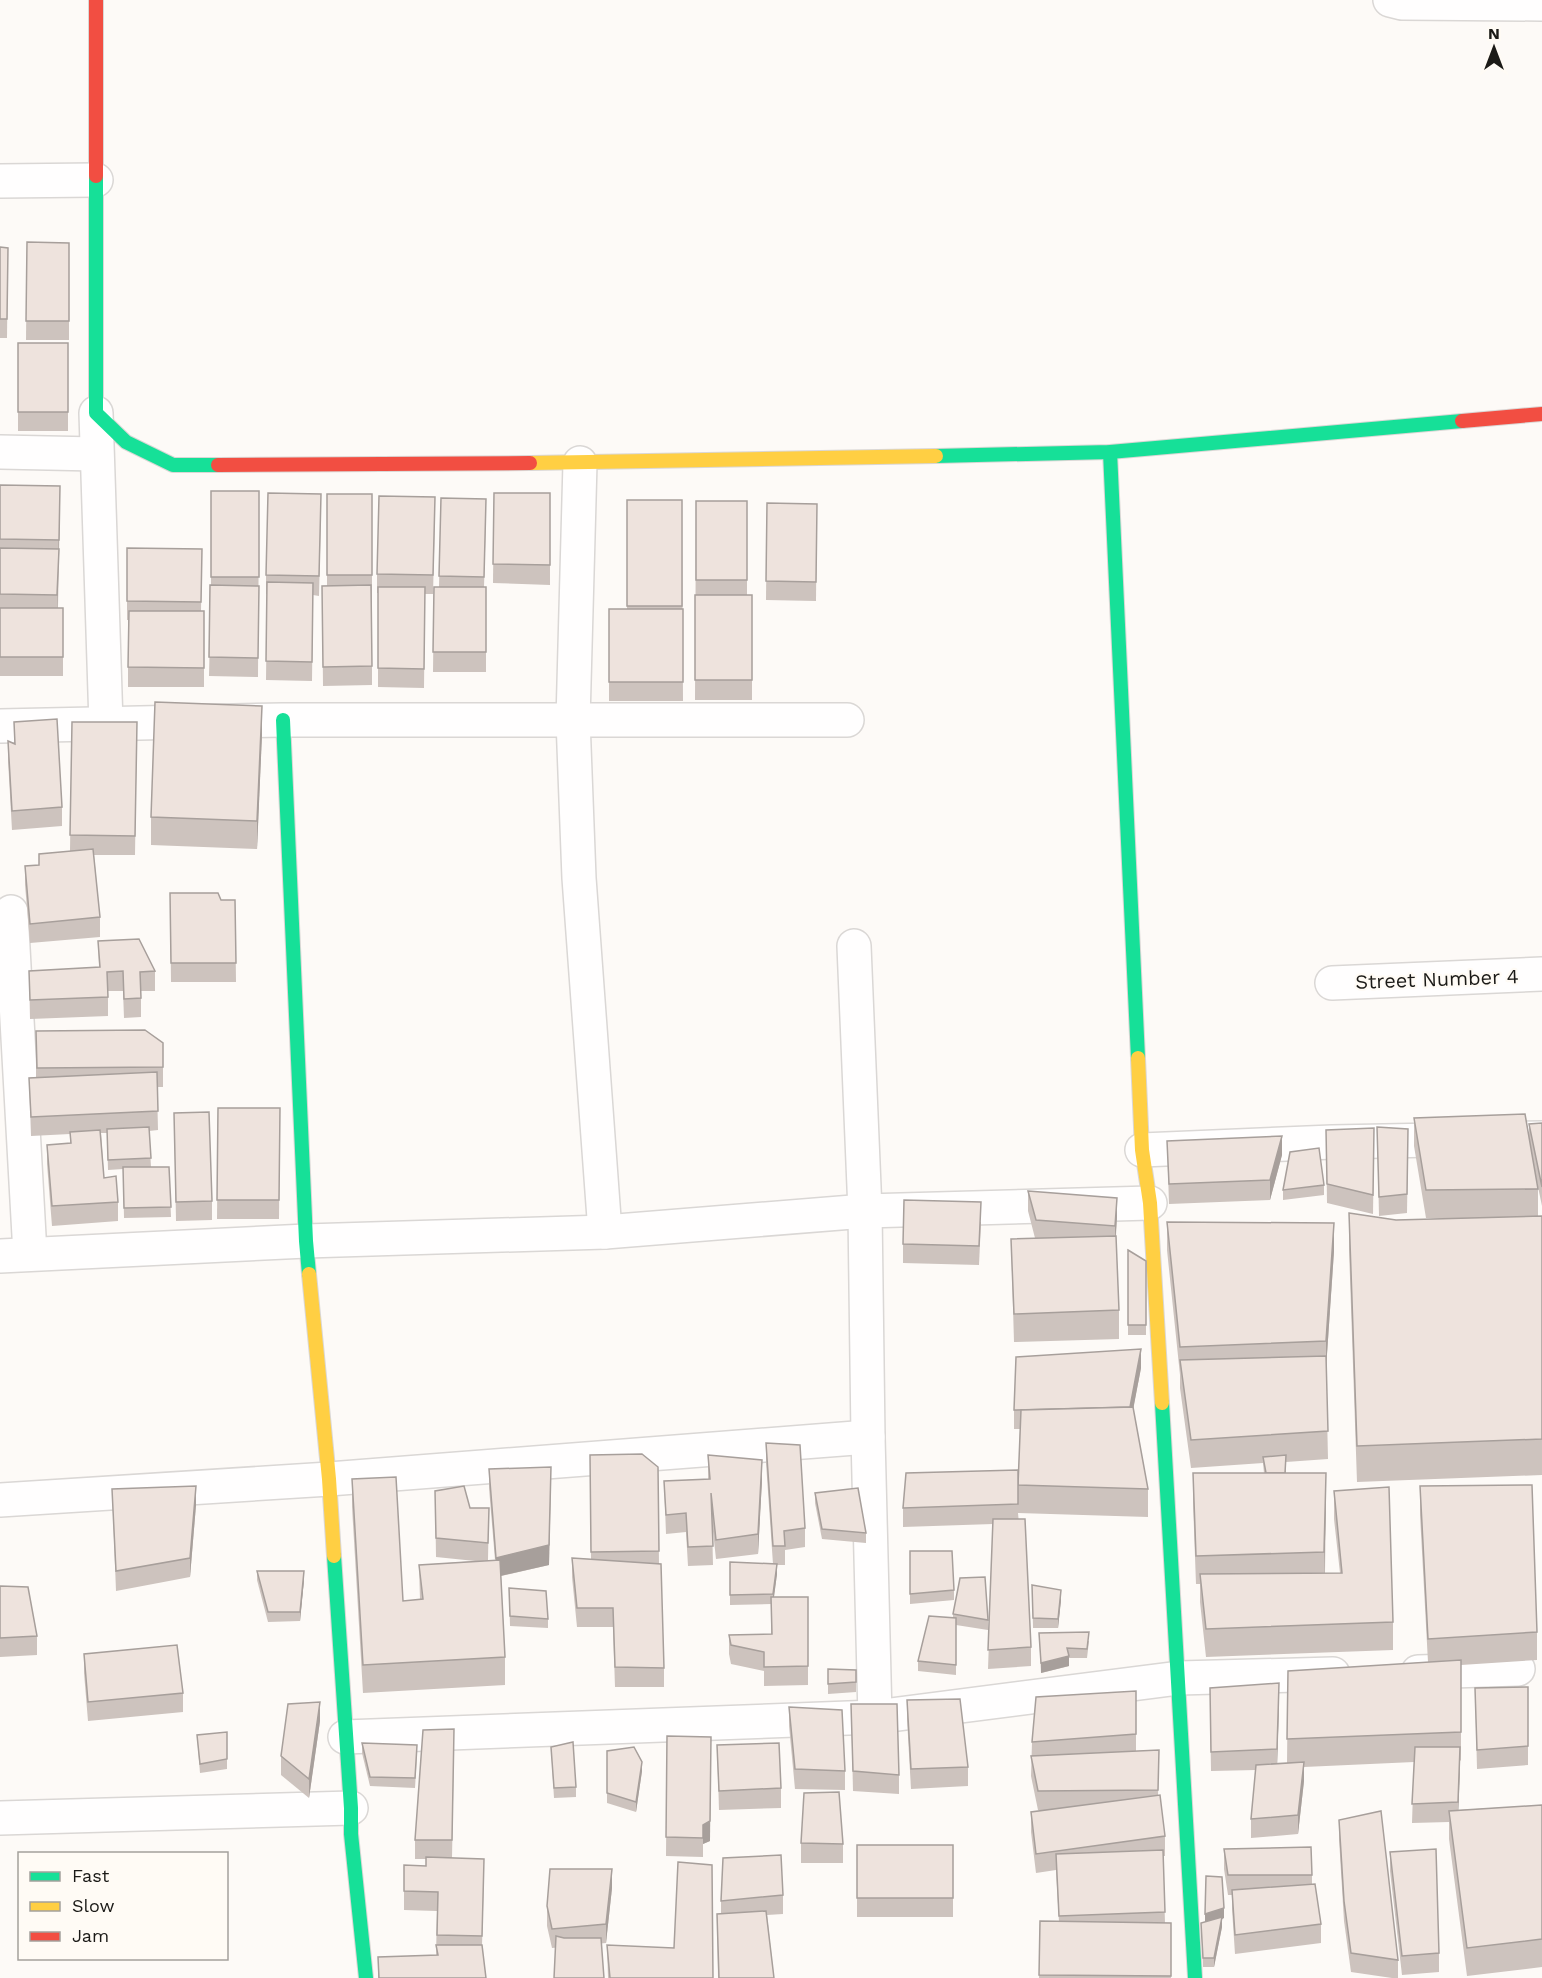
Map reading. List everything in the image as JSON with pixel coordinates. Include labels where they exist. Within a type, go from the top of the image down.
[{"type":"street","points":[[96,0],[96,454],[106,724]]},
{"type":"street","points":[[1390,0],[1402,3],[1542,4]]},
{"type":"street","points":[[0,181],[96,180]]},
{"type":"street","points":[[96,413],[126,442],[173,465],[580,463],[1110,452],[1542,414]]},
{"type":"street","points":[[0,452],[96,454]]},
{"type":"street","points":[[1110,452],[1142,1150],[1150,1203],[1195,1978]]},
{"type":"street","points":[[580,463],[573,720],[579,878],[605,1232]]},
{"type":"street","points":[[283,720],[306,1241],[329,1479],[351,1834],[366,1978]]},
{"type":"street","points":[[0,726],[283,720],[847,720]]},
{"type":"street","points":[[11,912],[15,1255],[306,1241],[605,1232],[865,1210],[1150,1203]]},
{"type":"street","points":[[854,946],[865,1210],[874,1717]]},
{"type":"street","name":"Street Number 4","points":[[1332,983],[1542,974]]},
{"type":"street","points":[[1142,1150],[1332,1142],[1542,1138]]},
{"type":"street","points":[[0,1500],[329,1479],[868,1437]]},
{"type":"street","points":[[345,1737],[874,1717],[1179,1678],[1518,1669]]},
{"type":"street","points":[[0,1818],[351,1808]]},
{"type":"building","points":[[27,242],[69,243],[69,321],[26,321]]},
{"type":"building","points":[[0,247],[8,248],[7,319],[0,319]]},
{"type":"building","points":[[18,343],[68,343],[68,412],[18,412]]},
{"type":"building","points":[[0,485],[60,486],[59,540],[0,539]]},
{"type":"building","points":[[211,491],[259,491],[259,577],[211,577]]},
{"type":"building","points":[[268,493],[321,494],[319,576],[266,575]]},
{"type":"building","points":[[494,493],[550,493],[550,565],[493,564]]},
{"type":"building","points":[[327,494],[372,494],[372,575],[327,575]]},
{"type":"building","points":[[379,496],[435,497],[433,575],[377,574]]},
{"type":"building","points":[[441,498],[486,499],[484,577],[439,576]]},
{"type":"building","points":[[627,500],[682,500],[682,606],[627,606]]},
{"type":"building","points":[[696,501],[747,501],[747,580],[696,580]]},
{"type":"building","points":[[767,503],[817,504],[816,582],[766,581]]},
{"type":"building","points":[[0,548],[59,549],[57,595],[0,594]]},
{"type":"building","points":[[127,548],[202,549],[201,602],[127,601]]},
{"type":"building","points":[[267,582],[313,583],[312,662],[266,661]]},
{"type":"building","points":[[210,585],[259,586],[258,658],[209,657]]},
{"type":"building","points":[[371,585],[372,666],[323,667],[322,586]]},
{"type":"building","points":[[378,587],[425,587],[424,669],[378,668]]},
{"type":"building","points":[[434,587],[486,587],[486,652],[433,652]]},
{"type":"building","points":[[695,595],[752,595],[752,680],[695,680]]},
{"type":"building","points":[[0,608],[63,608],[63,657],[0,657]]},
{"type":"building","points":[[609,609],[683,609],[683,682],[609,682]]},
{"type":"building","points":[[129,611],[204,611],[204,668],[128,667]]},
{"type":"building","points":[[155,702],[262,706],[257,821],[151,817]]},
{"type":"building","points":[[57,719],[62,807],[12,811],[8,741],[15,744],[14,722]]},
{"type":"building","points":[[72,722],[137,722],[135,836],[70,835]]},
{"type":"building","points":[[93,849],[100,917],[30,924],[25,866],[39,865],[39,854]]},
{"type":"building","points":[[170,893],[218,893],[221,900],[235,900],[236,963],[171,963]]},
{"type":"building","points":[[139,939],[155,971],[140,972],[141,998],[124,999],[123,971],[107,972],[108,997],[30,1000],[29,971],[100,967],[98,941]]},
{"type":"building","points":[[145,1030],[163,1043],[163,1067],[37,1068],[36,1031]]},
{"type":"building","points":[[157,1072],[158,1111],[31,1117],[29,1078]]},
{"type":"building","points":[[218,1108],[280,1108],[279,1200],[217,1200]]},
{"type":"building","points":[[209,1112],[212,1201],[176,1202],[174,1113]]},
{"type":"building","points":[[1525,1114],[1538,1189],[1426,1190],[1414,1118]]},
{"type":"building","points":[[1542,1123],[1542,1187],[1529,1124]]},
{"type":"building","points":[[149,1127],[151,1158],[108,1160],[107,1129]]},
{"type":"building","points":[[1377,1127],[1408,1129],[1407,1194],[1379,1197]]},
{"type":"building","points":[[1374,1128],[1373,1195],[1327,1184],[1326,1130]]},
{"type":"building","points":[[100,1130],[104,1178],[116,1176],[118,1202],[52,1206],[47,1145],[71,1143],[70,1132]]},
{"type":"building","points":[[1282,1136],[1270,1180],[1169,1184],[1167,1141]]},
{"type":"building","points":[[1319,1148],[1324,1185],[1283,1190],[1290,1152]]},
{"type":"building","points":[[123,1167],[169,1167],[171,1207],[124,1208]]},
{"type":"building","points":[[1028,1191],[1117,1198],[1115,1226],[1036,1220]]},
{"type":"building","points":[[904,1200],[981,1202],[979,1246],[903,1244]]},
{"type":"building","points":[[1349,1213],[1396,1220],[1542,1216],[1542,1439],[1357,1446]]},
{"type":"building","points":[[1167,1222],[1334,1223],[1326,1341],[1180,1347]]},
{"type":"building","points":[[1116,1236],[1119,1310],[1014,1314],[1011,1239]]},
{"type":"building","points":[[1128,1250],[1146,1261],[1146,1325],[1128,1325]]},
{"type":"building","points":[[1141,1349],[1130,1407],[1014,1410],[1016,1357]]},
{"type":"building","points":[[1326,1356],[1328,1431],[1191,1440],[1180,1360]]},
{"type":"building","points":[[1133,1407],[1148,1489],[1018,1485],[1021,1410]]},
{"type":"building","points":[[766,1443],[800,1445],[805,1528],[784,1531],[785,1546],[773,1546]]},
{"type":"building","points":[[642,1454],[658,1467],[659,1551],[591,1552],[590,1455]]},
{"type":"building","points":[[708,1455],[762,1460],[758,1534],[716,1540],[711,1493],[713,1546],[688,1547],[686,1513],[666,1515],[664,1481],[710,1479]]},
{"type":"building","points":[[1286,1455],[1285,1473],[1266,1473],[1263,1457]]},
{"type":"building","points":[[551,1467],[549,1545],[496,1558],[489,1469]]},
{"type":"building","points":[[1018,1470],[1018,1504],[903,1508],[906,1473]]},
{"type":"building","points":[[1193,1473],[1326,1473],[1324,1552],[1196,1556]]},
{"type":"building","points":[[396,1477],[403,1601],[423,1599],[419,1565],[500,1560],[505,1657],[363,1665],[352,1479]]},
{"type":"building","points":[[1532,1485],[1537,1632],[1428,1639],[1420,1486]]},
{"type":"building","points":[[196,1486],[190,1558],[116,1571],[112,1489]]},
{"type":"building","points":[[464,1486],[470,1508],[489,1508],[488,1543],[436,1538],[435,1491]]},
{"type":"building","points":[[1389,1487],[1393,1622],[1206,1629],[1200,1574],[1342,1573],[1334,1491]]},
{"type":"building","points":[[858,1488],[866,1533],[822,1529],[815,1493]]},
{"type":"building","points":[[993,1519],[1025,1519],[1031,1647],[988,1650]]},
{"type":"building","points":[[910,1551],[952,1551],[954,1590],[910,1594]]},
{"type":"building","points":[[572,1558],[661,1564],[664,1668],[615,1667],[613,1608],[577,1608]]},
{"type":"building","points":[[730,1562],[777,1564],[773,1594],[730,1595]]},
{"type":"building","points":[[257,1571],[304,1571],[300,1612],[268,1612]]},
{"type":"building","points":[[985,1577],[988,1620],[953,1614],[960,1578]]},
{"type":"building","points":[[1032,1585],[1061,1590],[1058,1619],[1033,1618]]},
{"type":"building","points":[[0,1586],[28,1587],[37,1636],[0,1638]]},
{"type":"building","points":[[509,1588],[546,1591],[548,1619],[510,1616]]},
{"type":"building","points":[[771,1597],[808,1597],[808,1666],[764,1667],[764,1652],[731,1645],[729,1635],[772,1634]]},
{"type":"building","points":[[929,1616],[956,1618],[956,1665],[918,1661]]},
{"type":"building","points":[[1089,1632],[1087,1649],[1067,1648],[1069,1656],[1041,1663],[1039,1633]]},
{"type":"building","points":[[177,1645],[183,1693],[88,1702],[84,1654]]},
{"type":"building","points":[[1461,1660],[1461,1732],[1287,1739],[1288,1671]]},
{"type":"building","points":[[828,1669],[856,1670],[856,1682],[828,1684]]},
{"type":"building","points":[[1279,1683],[1277,1749],[1211,1752],[1210,1688]]},
{"type":"building","points":[[1528,1687],[1528,1746],[1477,1750],[1475,1688]]},
{"type":"building","points":[[1136,1691],[1136,1734],[1032,1742],[1036,1697]]},
{"type":"building","points":[[960,1699],[968,1767],[911,1769],[907,1700]]},
{"type":"building","points":[[320,1702],[309,1779],[281,1756],[288,1704]]},
{"type":"building","points":[[851,1704],[897,1704],[899,1775],[853,1771]]},
{"type":"building","points":[[789,1707],[842,1710],[845,1771],[795,1769]]},
{"type":"building","points":[[454,1729],[452,1840],[415,1840],[423,1730]]},
{"type":"building","points":[[227,1732],[227,1759],[200,1764],[197,1735]]},
{"type":"building","points":[[667,1736],[711,1737],[710,1821],[703,1825],[703,1838],[666,1837]]},
{"type":"building","points":[[573,1742],[576,1787],[554,1788],[551,1747]]},
{"type":"building","points":[[362,1743],[417,1745],[415,1778],[370,1777]]},
{"type":"building","points":[[779,1743],[781,1788],[719,1791],[717,1745]]},
{"type":"building","points":[[634,1747],[642,1762],[636,1802],[607,1793],[607,1751]]},
{"type":"building","points":[[1415,1747],[1460,1747],[1458,1802],[1412,1804]]},
{"type":"building","points":[[1159,1750],[1158,1790],[1038,1791],[1031,1756]]},
{"type":"building","points":[[1304,1762],[1298,1815],[1251,1819],[1256,1765]]},
{"type":"building","points":[[839,1792],[843,1844],[801,1843],[804,1793]]},
{"type":"building","points":[[1160,1795],[1165,1836],[1036,1854],[1031,1812]]},
{"type":"building","points":[[1542,1805],[1542,1939],[1467,1948],[1449,1811]]},
{"type":"building","points":[[1381,1811],[1398,1960],[1351,1953],[1344,1901],[1339,1820]]},
{"type":"building","points":[[857,1845],[953,1845],[953,1898],[857,1898]]},
{"type":"building","points":[[1311,1847],[1312,1875],[1228,1875],[1224,1849]]},
{"type":"building","points":[[1436,1849],[1439,1953],[1402,1956],[1390,1852]]},
{"type":"building","points":[[1163,1850],[1165,1912],[1059,1916],[1056,1854]]},
{"type":"building","points":[[781,1855],[783,1895],[721,1901],[723,1858]]},
{"type":"building","points":[[426,1857],[484,1859],[482,1936],[437,1935],[438,1892],[404,1891],[404,1865],[426,1866]]},
{"type":"building","points":[[678,1862],[712,1865],[713,1978],[610,1978],[607,1945],[674,1948]]},
{"type":"building","points":[[550,1869],[612,1869],[606,1924],[552,1929],[547,1906]]},
{"type":"building","points":[[1206,1876],[1222,1877],[1224,1908],[1205,1914]]},
{"type":"building","points":[[1315,1884],[1321,1924],[1235,1935],[1232,1890]]},
{"type":"building","points":[[766,1911],[774,1978],[719,1978],[717,1914]]},
{"type":"building","points":[[1222,1917],[1214,1958],[1203,1958],[1201,1923]]},
{"type":"building","points":[[1040,1921],[1171,1923],[1171,1976],[1039,1975]]},
{"type":"building","points":[[556,1936],[601,1938],[604,1978],[554,1978]]},
{"type":"building","points":[[436,1945],[482,1945],[486,1978],[379,1978],[378,1957],[438,1955]]},
{"type":"traffic: fast","points":[[96,176],[96,413],[126,442],[173,465],[218,465]]},
{"type":"traffic: fast","points":[[936,456],[1110,452],[1462,421]]},
{"type":"traffic: fast","points":[[1110,452],[1138,1058]]},
{"type":"traffic: fast","points":[[283,720],[309,1274]]},
{"type":"traffic: fast","points":[[1162,1403],[1195,1978]]},
{"type":"traffic: fast","points":[[334,1556],[351,1834],[366,1978]]},
{"type":"traffic: slow","points":[[530,463],[936,456]]},
{"type":"traffic: slow","points":[[1138,1058],[1142,1150],[1150,1203],[1162,1403]]},
{"type":"traffic: slow","points":[[309,1274],[329,1479],[334,1556]]},
{"type":"traffic: jam","points":[[96,0],[96,176]]},
{"type":"traffic: jam","points":[[1462,421],[1542,414]]},
{"type":"traffic: jam","points":[[218,465],[530,463]]}]
